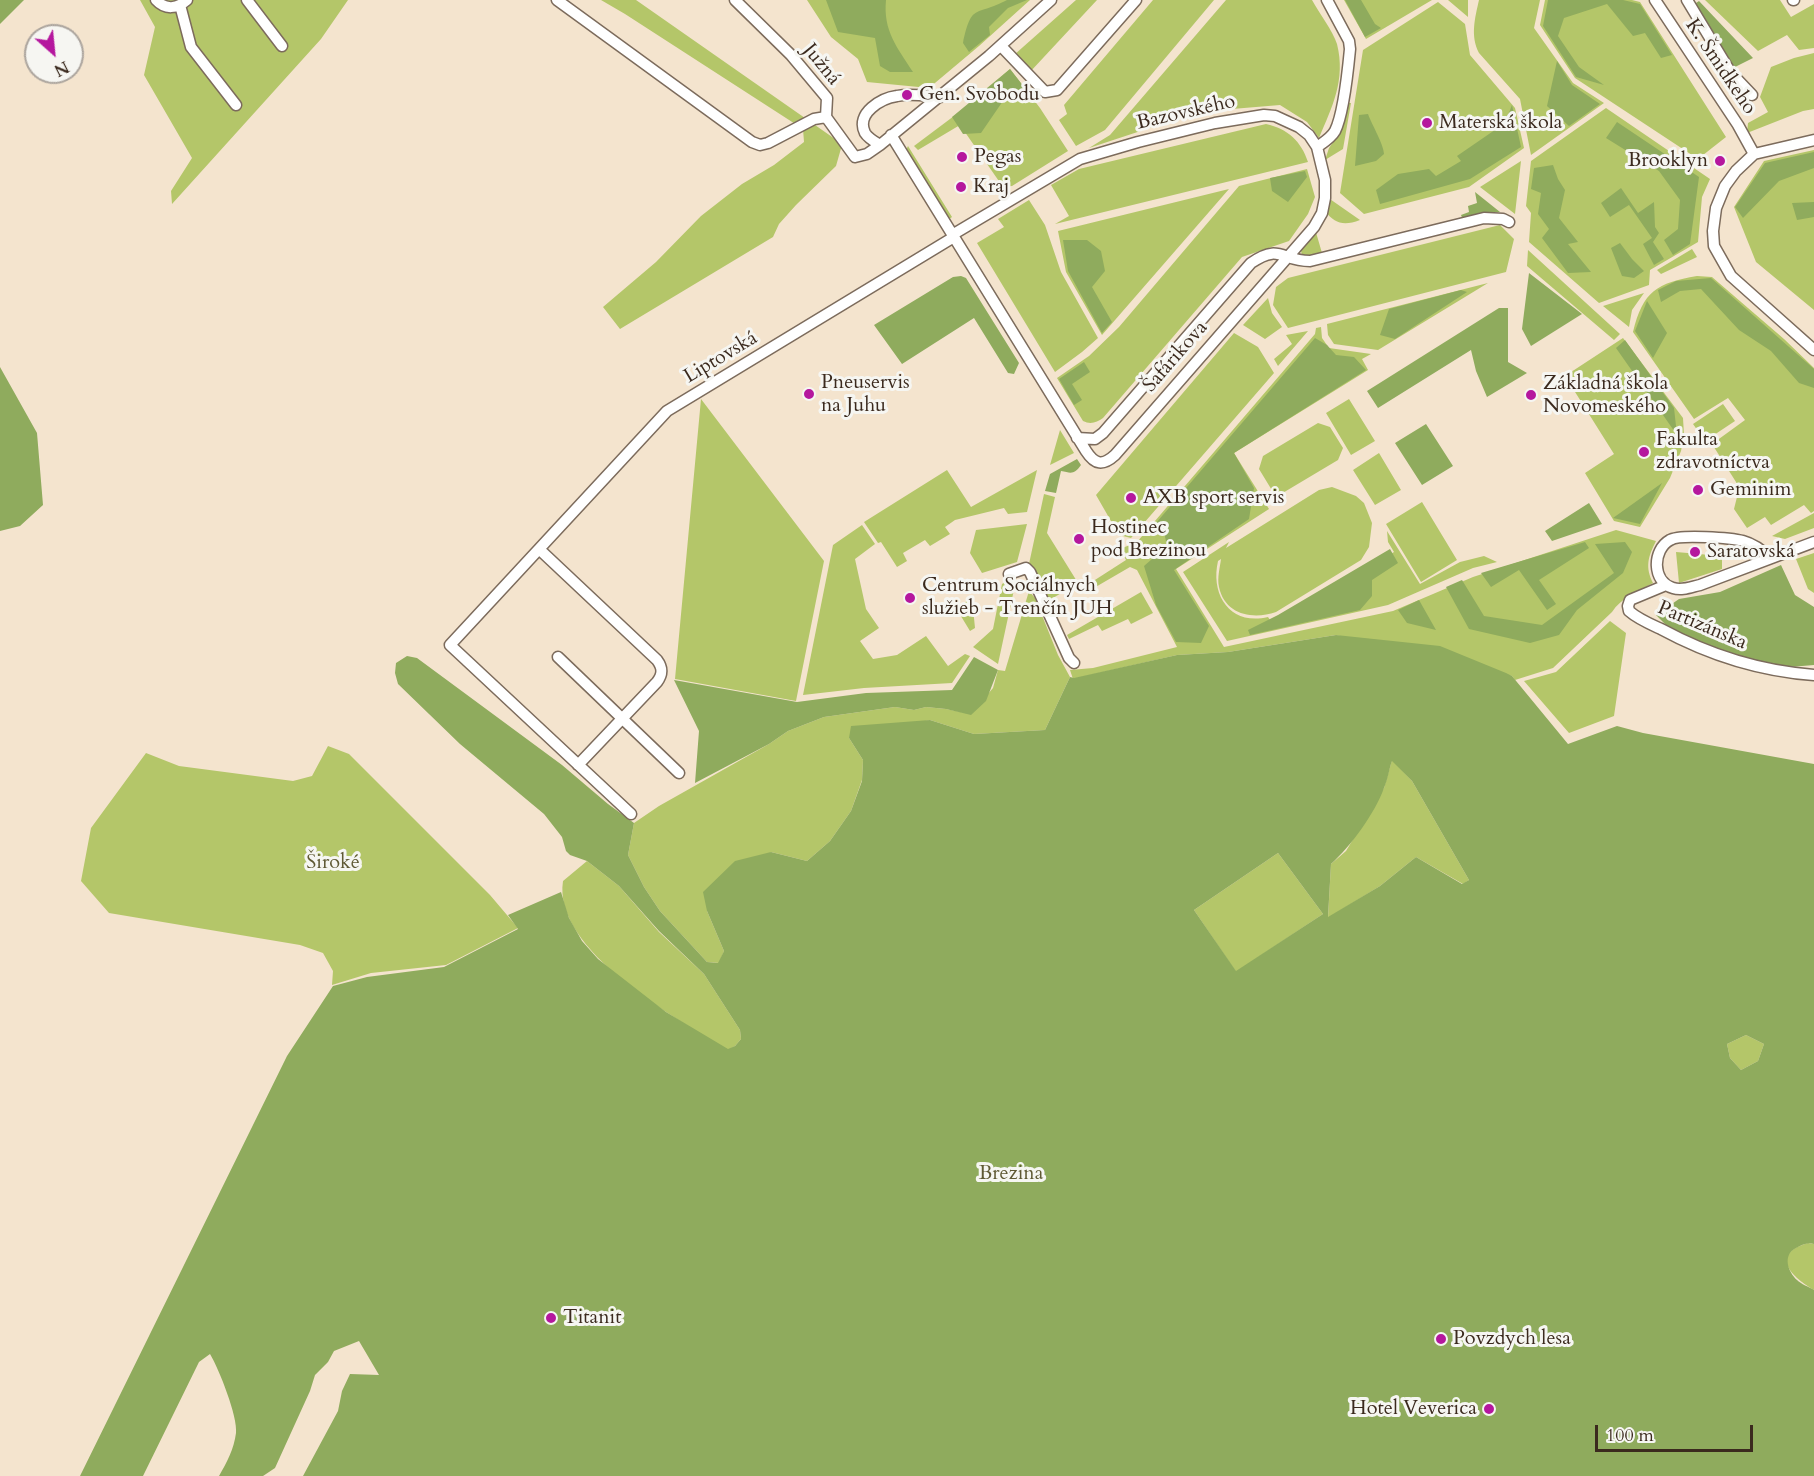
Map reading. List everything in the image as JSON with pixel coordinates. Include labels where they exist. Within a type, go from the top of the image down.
[{"type":"street","points":[[156,0],[165,6],[184,3],[191,47],[236,105]]},
{"type":"street","points":[[247,0],[282,46]]},
{"type":"street","points":[[557,0],[760,145],[814,119],[826,117]]},
{"type":"street","name":"Južná","points":[[735,0],[791,56],[827,98],[826,117],[855,157],[867,154],[891,135]]},
{"type":"street","points":[[1051,0],[1001,46],[891,135],[1077,438]]},
{"type":"street","points":[[1001,46],[1046,92],[1057,90],[1136,0]]},
{"type":"street","points":[[1289,257],[1314,227],[1322,213],[1325,180],[1317,147],[1329,139],[1336,129],[1343,98],[1350,49],[1349,41],[1327,0]]},
{"type":"street","name":"K. Šmidkeho","points":[[1655,0],[1738,125],[1754,154]]},
{"type":"street","points":[[1687,0],[1731,73],[1752,95]]},
{"type":"street","points":[[880,145],[870,138],[863,127],[864,118],[883,99],[900,95],[940,97]]},
{"type":"street","name":"Bazovského","points":[[953,236],[1080,159],[1138,142],[1254,115],[1275,116],[1288,121],[1309,135],[1317,147]]},
{"type":"street","points":[[1814,140],[1754,154],[1736,171],[1725,186],[1716,208],[1713,231],[1714,246],[1731,276],[1814,350]]},
{"type":"street","name":"Šafárikova","points":[[1077,438],[1095,438],[1103,433],[1251,263],[1266,253],[1279,253],[1296,261],[1310,261],[1484,218],[1503,219],[1509,222]]},
{"type":"street","name":"Liptovská","points":[[631,814],[450,645],[667,411],[953,236]]},
{"type":"street","name":"Šafárikova","points":[[1077,438],[1092,460],[1097,462],[1110,459],[1289,257]]},
{"type":"street","points":[[1770,558],[1761,549],[1742,541],[1678,536],[1663,545],[1657,558],[1657,567],[1660,578],[1666,585],[1683,589],[1700,585],[1814,542]]},
{"type":"street","points":[[539,549],[661,665],[661,676],[657,682],[578,765]]},
{"type":"street","points":[[1009,574],[1026,568],[1030,572],[1069,658],[1074,663]]},
{"type":"street","name":"Partizánska","points":[[1666,585],[1630,600],[1629,611],[1684,642],[1749,666],[1814,675]]},
{"type":"street","points":[[558,657],[679,773]]},
{"type":"green space","points":[[0,0],[24,0],[0,24]]},
{"type":"green space","points":[[140,0],[348,0],[321,39],[172,204],[171,191],[192,158],[144,75],[155,27]]},
{"type":"green space","points":[[601,0],[636,0],[835,139],[839,136],[844,138],[836,166],[779,224],[773,237],[620,329],[603,307],[656,262],[701,216],[742,184],[774,165],[804,142],[803,129]]},
{"type":"green space","points":[[807,0],[1030,0],[929,88],[867,82],[858,59],[831,37]]},
{"type":"green space","points":[[826,0],[886,0],[887,21],[892,38],[913,72],[890,72],[880,66],[875,38],[838,32]]},
{"type":"green space","points":[[1007,0],[1027,0],[1008,8],[989,27],[990,35],[969,52],[963,43],[972,16],[976,12]]},
{"type":"green space","points":[[1076,0],[1097,0],[1030,72],[1014,55]]},
{"type":"green space","points":[[1153,0],[1214,0],[1105,130],[1076,146],[1059,120],[1067,114],[1064,105]]},
{"type":"green space","points":[[1226,0],[1312,0],[1337,44],[1340,70],[1336,93],[1319,138],[1307,122],[1280,105],[1220,110],[1174,120],[1089,148],[1110,135]]},
{"type":"green space","points":[[1344,0],[1432,0],[1366,39]]},
{"type":"green space","points":[[1345,0],[1361,0],[1375,24],[1381,28],[1365,37]]},
{"type":"green space","points":[[1448,0],[1468,0],[1468,17]]},
{"type":"green space","points":[[1479,0],[1540,0],[1534,28],[1573,83],[1604,103],[1531,155],[1520,99],[1476,47],[1474,27]]},
{"type":"green space","points":[[1545,0],[1632,0],[1640,2],[1726,137],[1698,159],[1575,78],[1540,25]]},
{"type":"green space","points":[[1548,0],[1623,0],[1640,4],[1672,55],[1661,58],[1645,33],[1633,36],[1607,4],[1564,18],[1558,36],[1579,67],[1604,85],[1576,77],[1543,26]]},
{"type":"green space","points":[[1705,0],[1780,0],[1791,17],[1814,4],[1814,48],[1799,50],[1787,35],[1758,51]]},
{"type":"green space","points":[[1699,1],[1753,58],[1731,69],[1693,5]]},
{"type":"green space","points":[[1438,2],[1465,24],[1470,55],[1515,108],[1524,148],[1469,187],[1364,214],[1340,193],[1363,50]]},
{"type":"green space","points":[[1814,53],[1814,109],[1803,111],[1747,133],[1748,123],[1768,112],[1760,97],[1771,67]]},
{"type":"green space","points":[[1557,61],[1572,85],[1600,104],[1569,126],[1547,106]]},
{"type":"green space","points":[[1010,69],[1040,108],[1068,151],[1012,186],[1003,187],[960,125],[918,150],[914,146],[970,104]]},
{"type":"green space","points":[[1010,69],[1028,92],[1005,98],[981,133],[963,134],[952,117]]},
{"type":"green space","points":[[1347,103],[1351,103],[1343,149],[1325,160],[1329,148],[1341,131]]},
{"type":"green space","points":[[1512,105],[1521,147],[1470,179],[1380,204],[1376,190],[1398,174],[1429,169],[1436,176],[1461,161],[1457,156],[1505,123]]},
{"type":"green space","points":[[1606,108],[1710,179],[1702,197],[1698,242],[1650,270],[1649,285],[1599,303],[1529,242],[1531,213],[1526,206],[1531,161]]},
{"type":"green space","points":[[1368,114],[1384,154],[1376,161],[1355,166],[1359,115]]},
{"type":"green space","points":[[1617,122],[1699,177],[1690,244],[1673,255],[1664,240],[1678,229],[1680,200],[1659,171],[1606,138]]},
{"type":"green space","points":[[1266,124],[1281,129],[1293,137],[1302,148],[1308,162],[1055,224],[1069,216],[1051,185],[1079,169]]},
{"type":"green space","points":[[908,146],[952,217],[947,221],[906,150]]},
{"type":"green space","points":[[1814,150],[1814,310],[1756,262],[1734,207],[1764,161]]},
{"type":"green space","points":[[1814,152],[1814,168],[1779,181],[1743,218],[1735,207],[1765,163]]},
{"type":"green space","points":[[1521,161],[1515,214],[1480,187]]},
{"type":"green space","points":[[1553,165],[1565,190],[1559,218],[1578,242],[1568,244],[1591,272],[1568,273],[1542,238],[1549,229],[1538,214],[1541,193],[1531,189],[1534,168]]},
{"type":"green space","points":[[1307,169],[1315,197],[1308,214],[1289,241],[1242,257],[1103,418],[1089,423],[1083,421],[1057,378],[1089,356],[1119,327],[1239,186]]},
{"type":"green space","points":[[1305,171],[1307,177],[1288,202],[1272,191],[1270,178]]},
{"type":"green space","points":[[1621,188],[1638,213],[1654,202],[1655,227],[1659,233],[1653,242],[1664,259],[1654,265],[1643,244],[1652,238],[1629,205],[1610,217],[1601,203]]},
{"type":"green space","points":[[1229,189],[1102,335],[1066,272],[1058,231]]},
{"type":"green space","points":[[1475,192],[1500,212],[1478,213],[1475,217],[1463,220],[1461,215],[1469,212],[1468,206],[1477,203]]},
{"type":"green space","points":[[1327,197],[1360,220],[1340,223],[1332,219],[1325,211]]},
{"type":"green space","points":[[1029,200],[1045,225],[1061,272],[1098,338],[1055,372],[977,243],[1004,227],[998,219]]},
{"type":"green space","points":[[1814,202],[1814,217],[1797,220],[1792,203]]},
{"type":"green space","points":[[1500,225],[1514,239],[1506,272],[1288,328],[1273,305],[1276,287],[1288,278]]},
{"type":"green space","points":[[1315,229],[1322,253],[1308,258],[1302,255],[1300,247]]},
{"type":"green space","points":[[1063,240],[1087,240],[1101,251],[1105,271],[1092,287],[1112,322],[1102,333],[1068,271]]},
{"type":"green space","points":[[1620,243],[1644,271],[1634,278],[1622,276],[1611,248]]},
{"type":"green space","points":[[1692,249],[1697,257],[1661,274],[1657,270]]},
{"type":"green space","points":[[1528,250],[1620,334],[1614,340],[1527,266]]},
{"type":"green space","points":[[1529,273],[1582,314],[1531,346],[1522,329]]},
{"type":"green space","points":[[1697,276],[1712,277],[1814,368],[1814,511],[1811,513],[1804,505],[1771,525],[1765,517],[1747,528],[1734,509],[1738,493],[1736,482],[1712,444],[1745,420],[1728,398],[1694,419],[1633,332],[1642,307],[1654,291],[1672,282]]},
{"type":"green space","points":[[953,277],[966,278],[1019,363],[1014,374],[1008,373],[974,318],[902,364],[874,325]]},
{"type":"green space","points":[[1711,278],[1814,369],[1814,388],[1799,383],[1771,351],[1739,330],[1701,289],[1680,291],[1661,302],[1658,290],[1676,281]]},
{"type":"green space","points":[[1488,283],[1378,350],[1334,344],[1328,335],[1327,324]]},
{"type":"green space","points":[[1461,290],[1467,292],[1395,339],[1380,335],[1389,309]]},
{"type":"green space","points":[[1644,293],[1632,310],[1629,327],[1603,306]]},
{"type":"green space","points":[[1268,298],[1272,313],[1282,327],[1265,339],[1243,325]]},
{"type":"green space","points":[[1647,301],[1667,333],[1653,358],[1635,331]]},
{"type":"green space","points":[[1499,308],[1508,308],[1508,362],[1527,373],[1487,397],[1476,371],[1471,350],[1378,408],[1367,391]]},
{"type":"green space","points":[[1321,327],[1322,338],[1329,348],[1371,354],[1362,359],[1368,370],[1234,453],[1269,509],[1176,569],[1224,647],[1393,611],[1473,577],[1616,530],[1656,541],[1648,562],[1653,583],[1620,603],[1553,668],[1515,680],[1512,676],[1336,635],[1228,652],[1177,655],[1073,679],[1070,670],[1093,668],[1177,647],[1137,570],[1130,567],[1087,592],[1084,587],[1126,560],[1120,549],[1137,542],[1315,334],[1316,328]]},
{"type":"green space","points":[[1308,331],[1278,366],[1274,359],[1292,344],[1286,335]]},
{"type":"green space","points":[[1234,333],[1258,347],[1274,373],[1131,538],[1119,535],[1096,495]]},
{"type":"green space","points":[[1315,338],[1327,345],[1336,355],[1354,357],[1366,370],[1234,453],[1254,488],[1249,519],[1174,570],[1209,626],[1201,643],[1176,642],[1156,605],[1144,566],[1167,546],[1164,532],[1156,523]]},
{"type":"green space","points":[[1623,338],[1683,418],[1684,435],[1681,451],[1670,478],[1640,527],[1614,521],[1585,473],[1614,454],[1565,376]]},
{"type":"green space","points":[[1625,340],[1674,408],[1677,435],[1616,348]]},
{"type":"green space","points":[[1084,362],[1090,372],[1072,384],[1082,400],[1074,405],[1059,379]]},
{"type":"green space","points":[[0,367],[37,433],[43,505],[20,526],[0,531]]},
{"type":"green space","points":[[701,399],[824,561],[796,701],[675,679]]},
{"type":"green space","points":[[1349,399],[1375,441],[1351,455],[1326,413]]},
{"type":"green space","points":[[1723,404],[1735,421],[1705,441],[1693,424]]},
{"type":"green space","points":[[1318,423],[1330,427],[1343,448],[1338,460],[1281,494],[1273,492],[1259,469],[1263,456]]},
{"type":"green space","points":[[1426,424],[1453,466],[1422,485],[1395,443]]},
{"type":"green space","points":[[1060,430],[1074,453],[1050,465]]},
{"type":"green space","points":[[1379,453],[1401,490],[1375,505],[1353,470]]},
{"type":"green space","points":[[1077,459],[1081,465],[1074,472],[1061,471],[1056,493],[1045,491],[1050,474]]},
{"type":"green space","points":[[947,470],[971,507],[1037,470],[1027,512],[1008,514],[1004,508],[955,520],[945,527],[950,534],[930,546],[925,540],[903,553],[907,561],[897,567],[881,542],[878,543],[864,522]]},
{"type":"green space","points":[[1662,483],[1640,524],[1613,518]]},
{"type":"green space","points":[[1332,487],[1356,496],[1364,503],[1372,523],[1369,547],[1361,560],[1276,612],[1249,615],[1234,609],[1222,596],[1218,580],[1221,559],[1218,561],[1216,574],[1217,586],[1226,606],[1243,617],[1255,619],[1268,617],[1272,623],[1394,552],[1388,542],[1387,531],[1420,584],[1460,562],[1484,556],[1497,562],[1473,568],[1388,605],[1227,641],[1183,572],[1229,542],[1226,548],[1319,490]]},
{"type":"green space","points":[[1044,494],[1055,497],[1047,533],[1078,583],[1048,601],[1029,564]]},
{"type":"green space","points":[[1422,502],[1457,560],[1421,582],[1386,524]]},
{"type":"green space","points":[[1589,503],[1602,524],[1552,541],[1545,531]]},
{"type":"green space","points":[[1814,513],[1814,528],[1785,539],[1772,536]]},
{"type":"green space","points":[[1027,524],[1017,562],[982,573],[970,553],[976,530]]},
{"type":"green space","points":[[862,525],[875,544],[855,559],[866,609],[879,628],[860,641],[873,659],[897,655],[926,636],[948,666],[965,654],[970,656],[952,683],[864,688],[803,695],[833,545]]},
{"type":"green space","points":[[1585,542],[1589,548],[1539,580],[1556,604],[1547,610],[1519,570],[1491,587],[1481,573]]},
{"type":"green space","points":[[1625,542],[1632,552],[1623,573],[1577,610],[1559,635],[1530,643],[1469,629],[1446,587],[1462,580],[1484,616],[1542,625],[1614,573],[1595,544]]},
{"type":"green space","points":[[1390,549],[1398,563],[1372,580],[1372,596],[1360,610],[1250,635],[1248,630],[1278,615]]},
{"type":"green space","points":[[1676,552],[1722,556],[1722,569],[1679,583]]},
{"type":"green space","points":[[1814,553],[1814,593],[1808,589],[1796,559]]},
{"type":"green space","points":[[1781,565],[1795,595],[1814,607],[1814,665],[1778,668],[1724,651],[1675,634],[1656,615],[1679,599],[1720,592]]},
{"type":"green space","points":[[1010,579],[1015,585],[998,664],[973,647],[993,629],[1002,584]]},
{"type":"green space","points":[[1029,591],[1035,598],[1058,655],[1070,677],[1045,730],[974,734],[930,720],[849,738],[863,760],[862,780],[851,811],[830,841],[807,861],[771,852],[707,911],[724,951],[719,963],[707,962],[660,911],[644,887],[628,855],[634,823],[788,731],[824,717],[895,707],[914,710],[926,707],[971,714],[993,688],[998,670],[1005,671]]},
{"type":"green space","points":[[1141,592],[1153,613],[1131,624],[1128,619],[1102,631],[1098,625],[1069,639],[1067,635]]},
{"type":"green space","points":[[972,598],[975,628],[970,631],[956,608]]},
{"type":"green space","points":[[1419,600],[1436,630],[1407,623],[1398,610]]},
{"type":"green space","points":[[1610,621],[1626,633],[1614,716],[1569,733],[1524,681],[1556,672]]},
{"type":"green space","name":"Brezina","points":[[1336,635],[1440,646],[1512,676],[1568,744],[1617,726],[1643,733],[1814,764],[1814,1244],[1807,1244],[1792,1251],[1788,1264],[1794,1277],[1814,1290],[1814,1476],[303,1476],[338,1411],[342,1391],[350,1374],[379,1375],[359,1341],[334,1351],[328,1362],[315,1375],[275,1468],[263,1476],[219,1476],[232,1450],[236,1426],[227,1393],[210,1354],[199,1362],[143,1476],[80,1476],[287,1056],[333,986],[367,977],[444,967],[518,929],[508,915],[561,892],[569,918],[582,941],[598,959],[666,1012],[728,1049],[735,1046],[741,1039],[740,1030],[704,974],[659,931],[619,886],[587,861],[570,855],[566,851],[562,837],[544,814],[460,744],[398,684],[395,673],[396,663],[407,656],[417,658],[562,765],[634,823],[628,855],[644,887],[660,911],[707,962],[718,963],[724,951],[707,911],[703,892],[735,861],[771,852],[807,861],[830,841],[851,811],[862,781],[863,760],[849,738],[851,726],[930,720],[974,734],[1045,730],[1070,677],[1177,655],[1228,652]],"holes":[[[1392,761],[1412,781],[1469,880],[1462,884],[1416,857],[1380,886],[1328,917],[1331,864],[1354,839],[1375,808]],[[1278,853],[1323,914],[1236,971],[1194,910]],[[1746,1035],[1764,1044],[1758,1061],[1741,1070],[1730,1058],[1727,1044]]]},
{"type":"green space","points":[[974,657],[998,670],[986,701],[971,715],[946,709],[926,707],[914,710],[895,707],[824,717],[788,731],[769,744],[695,783],[699,731],[674,680],[797,702],[866,693],[952,690]]},
{"type":"green space","name":"Široké","points":[[328,746],[349,754],[490,895],[518,928],[446,965],[371,973],[332,985],[333,971],[323,953],[300,945],[109,913],[81,881],[91,828],[146,753],[179,766],[293,781],[312,776]]},
{"type":"green space","points":[[1392,760],[1412,781],[1469,880],[1463,884],[1416,857],[1380,886],[1328,918],[1331,864],[1346,851],[1384,788]]},
{"type":"green space","points":[[1278,853],[1323,914],[1236,972],[1194,910]]},
{"type":"green space","points":[[587,861],[619,886],[659,932],[704,974],[740,1030],[741,1039],[735,1046],[728,1050],[651,1002],[597,957],[577,932],[565,907],[563,881]]},
{"type":"green space","points":[[1746,1035],[1764,1044],[1758,1061],[1741,1070],[1730,1058],[1727,1044]]},
{"type":"green space","points":[[1808,1243],[1814,1244],[1814,1290],[1797,1278],[1788,1266],[1787,1260],[1788,1254],[1794,1249]]},
{"type":"place","name":"Gen. Svobodu","points":[[907,95]]},
{"type":"place","name":"Materská škola","points":[[1427,123]]},
{"type":"place","name":"Pegas","points":[[962,157]]},
{"type":"place","name":"Brooklyn","points":[[1720,161]]},
{"type":"place","name":"Kraj","points":[[961,187]]},
{"type":"place","name":"Pneuservis na Juhu","points":[[809,394]]},
{"type":"place","name":"Základná škola Novomeského","points":[[1531,395]]},
{"type":"place","name":"Fakulta zdravotníctva","points":[[1644,452]]},
{"type":"place","name":"Geminim","points":[[1698,490]]},
{"type":"place","name":"AXB sport servis","points":[[1131,498]]},
{"type":"place","name":"Hostinec pod Brezinou","points":[[1079,539]]},
{"type":"place","name":"Saratovská","points":[[1695,552]]},
{"type":"place","name":"Centrum Sociálnych služieb - Trenčín JUH","points":[[910,598]]},
{"type":"place","name":"Titanit","points":[[551,1318]]},
{"type":"place","name":"Povzdych lesa","points":[[1441,1339]]},
{"type":"place","name":"Hotel Veverica","points":[[1489,1409]]}]
